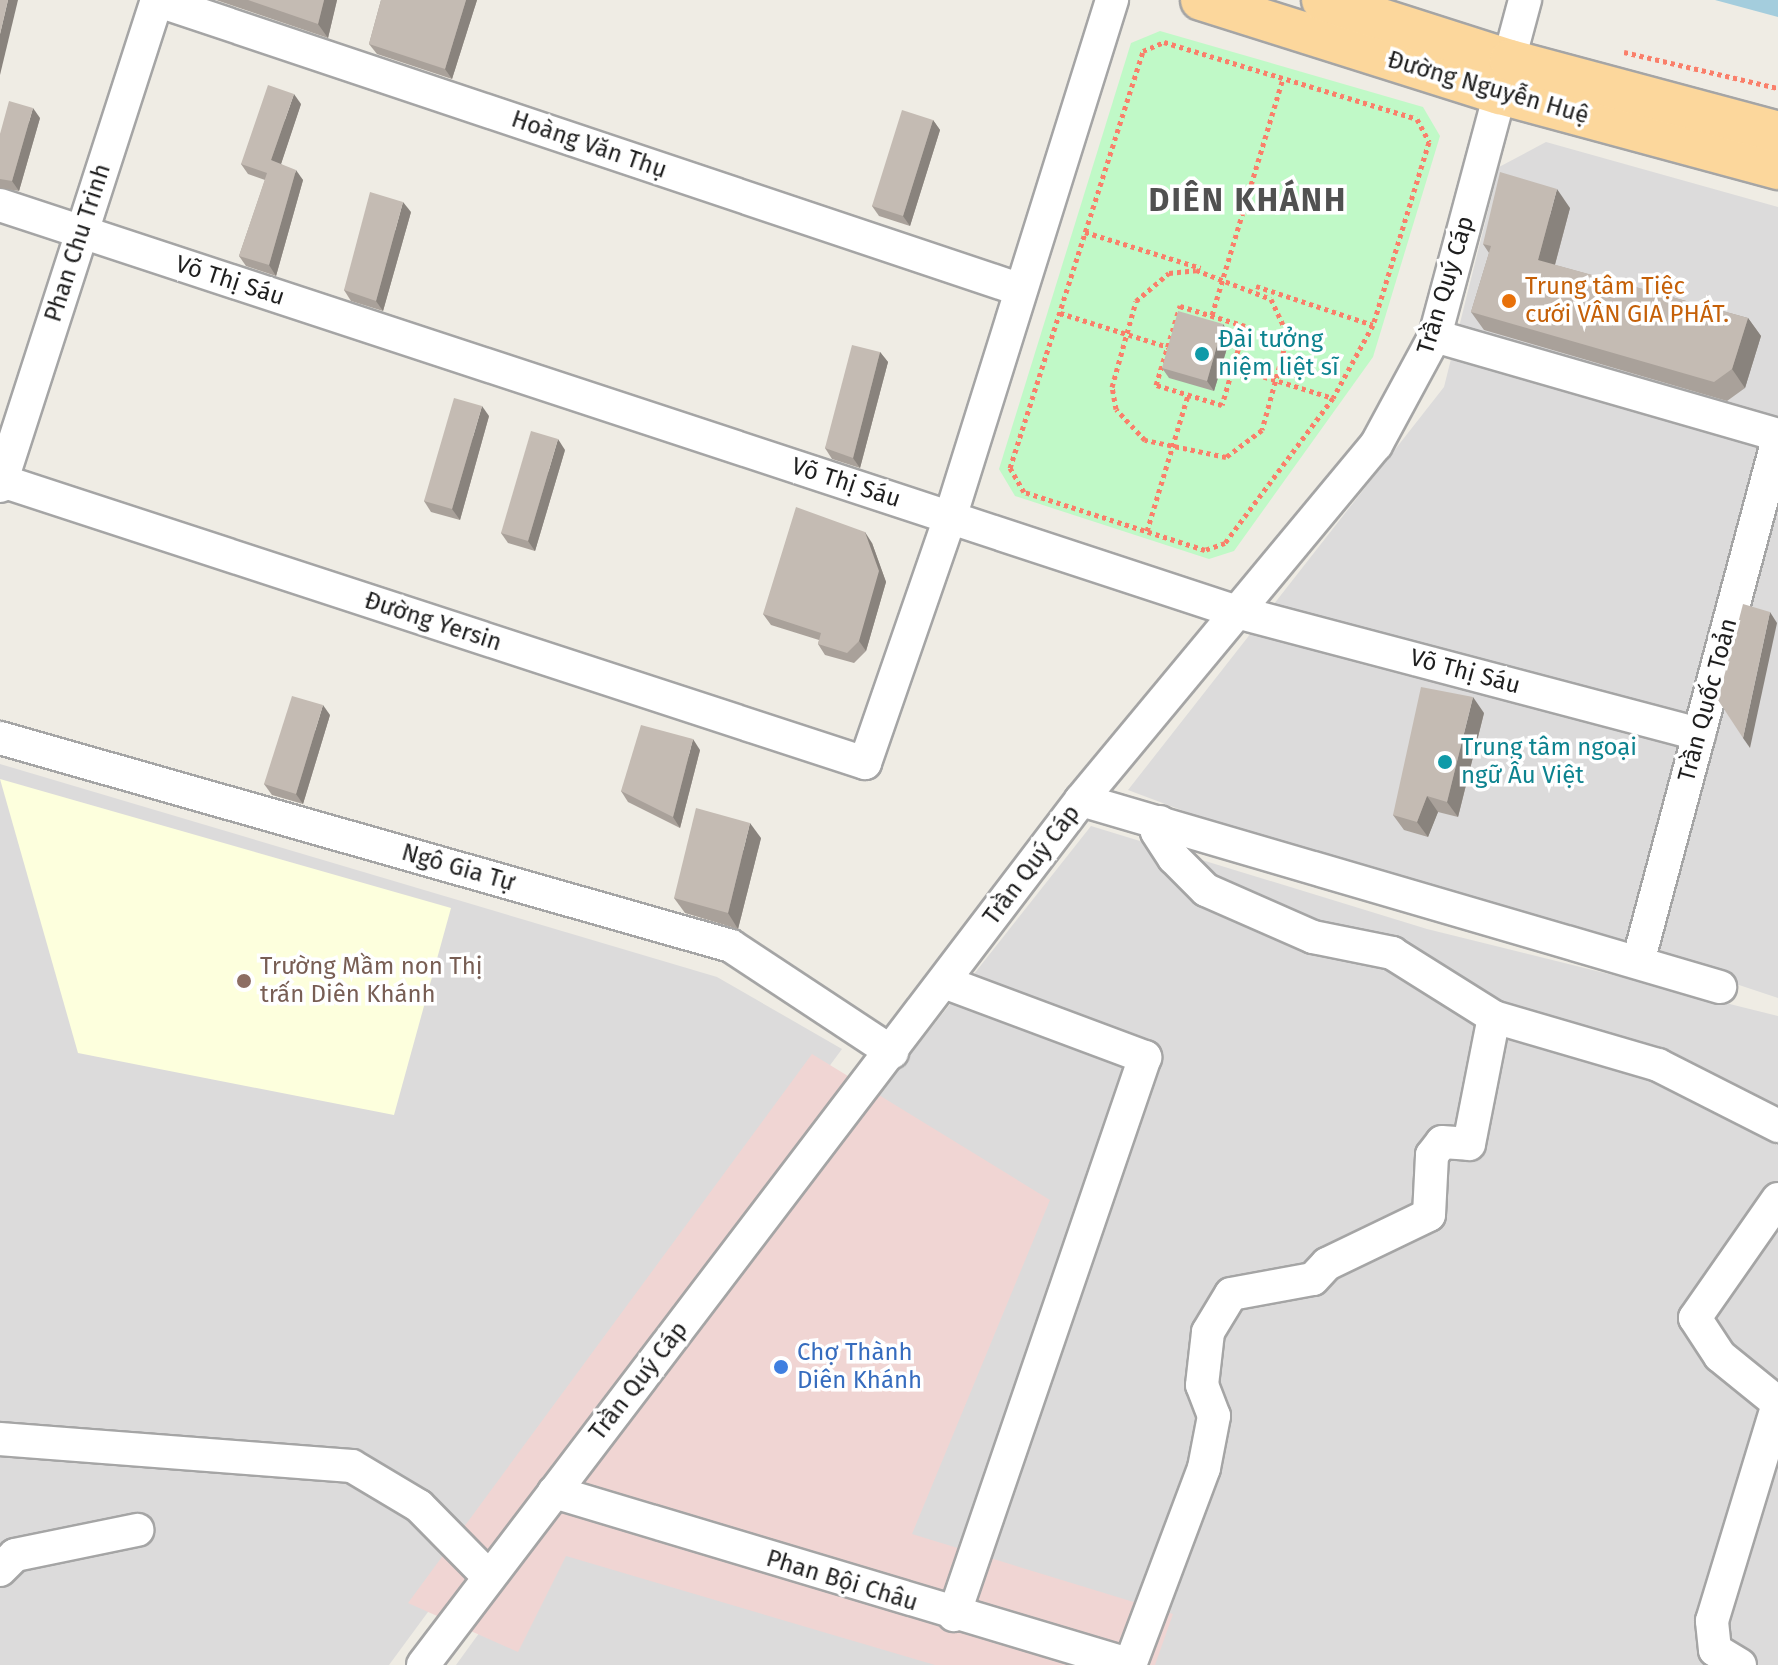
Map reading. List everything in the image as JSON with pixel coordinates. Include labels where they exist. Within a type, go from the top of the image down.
[{"type":"main road","name":"Đường Nguyễn Huệ","points":[[1201,0],[1505,77],[1778,132]]},
{"type":"main road","name":"Đường Nguyễn Huệ","points":[[1322,0],[1505,77],[1778,169]]},
{"type":"street","name":"Hoàng Văn Thụ","points":[[157,0],[1021,290]]},
{"type":"street","name":"Phan Chu Trinh","points":[[1,483],[157,0]]},
{"type":"street","points":[[950,518],[1112,0]]},
{"type":"street","name":"Trần Quý Cáp","points":[[423,1665],[1081,800],[1376,445],[1435,336],[1524,5]]},
{"type":"street","name":"Võ Thị Sáu","points":[[0,205],[1237,612],[1699,734]]},
{"type":"street","points":[[1435,336],[1778,437]]},
{"type":"street","name":"Trần Quốc Toản","points":[[1638,962],[1778,437]]},
{"type":"street","name":"Đường Yersin","points":[[1,483],[865,763],[950,518]]},
{"type":"street","name":"Ngô Gia Tự","points":[[0,738],[731,946],[892,1052]]},
{"type":"street","points":[[1081,800],[1720,987]]},
{"type":"street","points":[[1160,822],[1157,832],[1174,858],[1206,890],[1313,937],[1392,953],[1494,1017],[1658,1065],[1778,1126]]},
{"type":"street","points":[[944,982],[1145,1057],[954,1615]]},
{"type":"street","points":[[1131,1665],[1204,1468],[1214,1416],[1202,1385],[1208,1332],[1231,1294],[1313,1279],[1327,1264],[1414,1228],[1429,1215],[1432,1155],[1442,1142],[1469,1144],[1494,1017]]},
{"type":"street","points":[[1740,1665],[1715,1650],[1712,1621],[1778,1403],[1720,1356],[1695,1318],[1778,1199]]},
{"type":"street","points":[[0,1439],[352,1466],[419,1506],[489,1577]]},
{"type":"street","name":"Phan Bội Châu","points":[[554,1492],[954,1615],[1131,1665]]},
{"type":"street","points":[[0,1570],[15,1555],[137,1530]]},
{"type":"path","points":[[1164,42],[1417,119],[1429,142],[1373,325],[1333,398],[1225,543],[1205,550],[1024,492],[1010,468],[1085,232],[1143,51],[1164,42]]},
{"type":"path","points":[[1211,315],[1283,79]]},
{"type":"path","points":[[1085,232],[1373,325]]},
{"type":"path","points":[[1169,273],[1224,275],[1271,299],[1284,318],[1279,381],[1248,447],[1226,457],[1145,440],[1116,409],[1112,387],[1125,334],[1148,285],[1169,273]]},
{"type":"path","points":[[1180,306],[1245,326],[1222,405],[1156,385],[1168,347],[1180,306]]},
{"type":"path","points":[[1060,313],[1168,347]]},
{"type":"path","points":[[1233,367],[1333,398]]},
{"type":"path","points":[[1147,531],[1188,395]]},
{"type":"shaded area","points":[[1546,142],[1778,207],[1778,998],[1529,915],[1261,840],[1128,790],[1444,387],[1499,167]]},
{"type":"shaded area","points":[[0,764],[717,977],[842,1049],[389,1665],[0,1665]]},
{"type":"shaded area","name":"Trường Mầm non Thị trấn Diên Khánh","points":[[0,779],[451,908],[394,1115],[78,1053]]},
{"type":"shaded area","points":[[1091,826],[1427,929],[1778,1016],[1778,1665],[456,1665],[766,1237]]},
{"type":"shaded area","name":"Chợ Thành Diên Khánh","points":[[812,1054],[1050,1200],[912,1534],[1173,1614],[1155,1665],[935,1665],[566,1556],[518,1652],[408,1603]]},
{"type":"green space","points":[[1160,31],[1423,107],[1440,136],[1373,357],[1234,551],[1209,559],[1015,496],[999,469],[1131,43]]},
{"type":"water","points":[[1715,0],[1778,0],[1778,17]]},
{"type":"building","points":[[0,0],[8,0],[0,34]]},
{"type":"building","points":[[248,0],[324,0],[318,24]]},
{"type":"building","points":[[381,0],[466,0],[445,69],[369,44]]},
{"type":"building","points":[[268,85],[294,94],[271,160],[296,170],[269,265],[239,256],[267,173],[241,164]]},
{"type":"building","points":[[9,101],[33,108],[12,181],[0,179],[0,134]]},
{"type":"building","points":[[902,110],[933,120],[903,216],[872,206]]},
{"type":"building","points":[[1500,172],[1557,189],[1538,260],[1748,318],[1732,369],[1714,382],[1471,312],[1491,246],[1483,244]]},
{"type":"building","points":[[370,192],[403,202],[376,301],[344,290]]},
{"type":"building","points":[[1178,311],[1223,324],[1207,381],[1162,368]]},
{"type":"building","points":[[852,345],[880,352],[853,458],[825,448]]},
{"type":"building","points":[[454,398],[482,406],[452,509],[424,501]]},
{"type":"building","points":[[531,431],[558,439],[528,541],[501,533]]},
{"type":"building","points":[[796,507],[865,532],[879,571],[859,641],[847,653],[818,644],[821,633],[763,614]]},
{"type":"building","points":[[1743,604],[1770,612],[1743,738],[1718,700]]},
{"type":"building","name":"Trung tâm ngoại ngữ Âu Việt","points":[[1421,687],[1473,697],[1447,802],[1427,796],[1417,822],[1393,815]]},
{"type":"building","points":[[292,696],[323,705],[296,794],[264,784]]},
{"type":"building","points":[[641,725],[693,739],[673,817],[621,791]]},
{"type":"building","points":[[696,808],[750,823],[728,913],[674,898]]},
{"type":"place","name":"Trung tâm Tiệc cưới VÂN GIA PHÁT.","points":[[1509,301]]},
{"type":"place","name":"Đài tưởng niệm liệt sĩ","points":[[1202,354]]},
{"type":"place","name":"Trung tâm ngoại ngữ Âu Việt","points":[[1445,762]]},
{"type":"place","name":"Trường Mầm non Thị trấn Diên Khánh","points":[[244,981]]},
{"type":"place","name":"Chợ Thành Diên Khánh","points":[[781,1367]]},
{"type":"district","name":"DIÊN KHÁNH","points":[[1248,200]]}]
